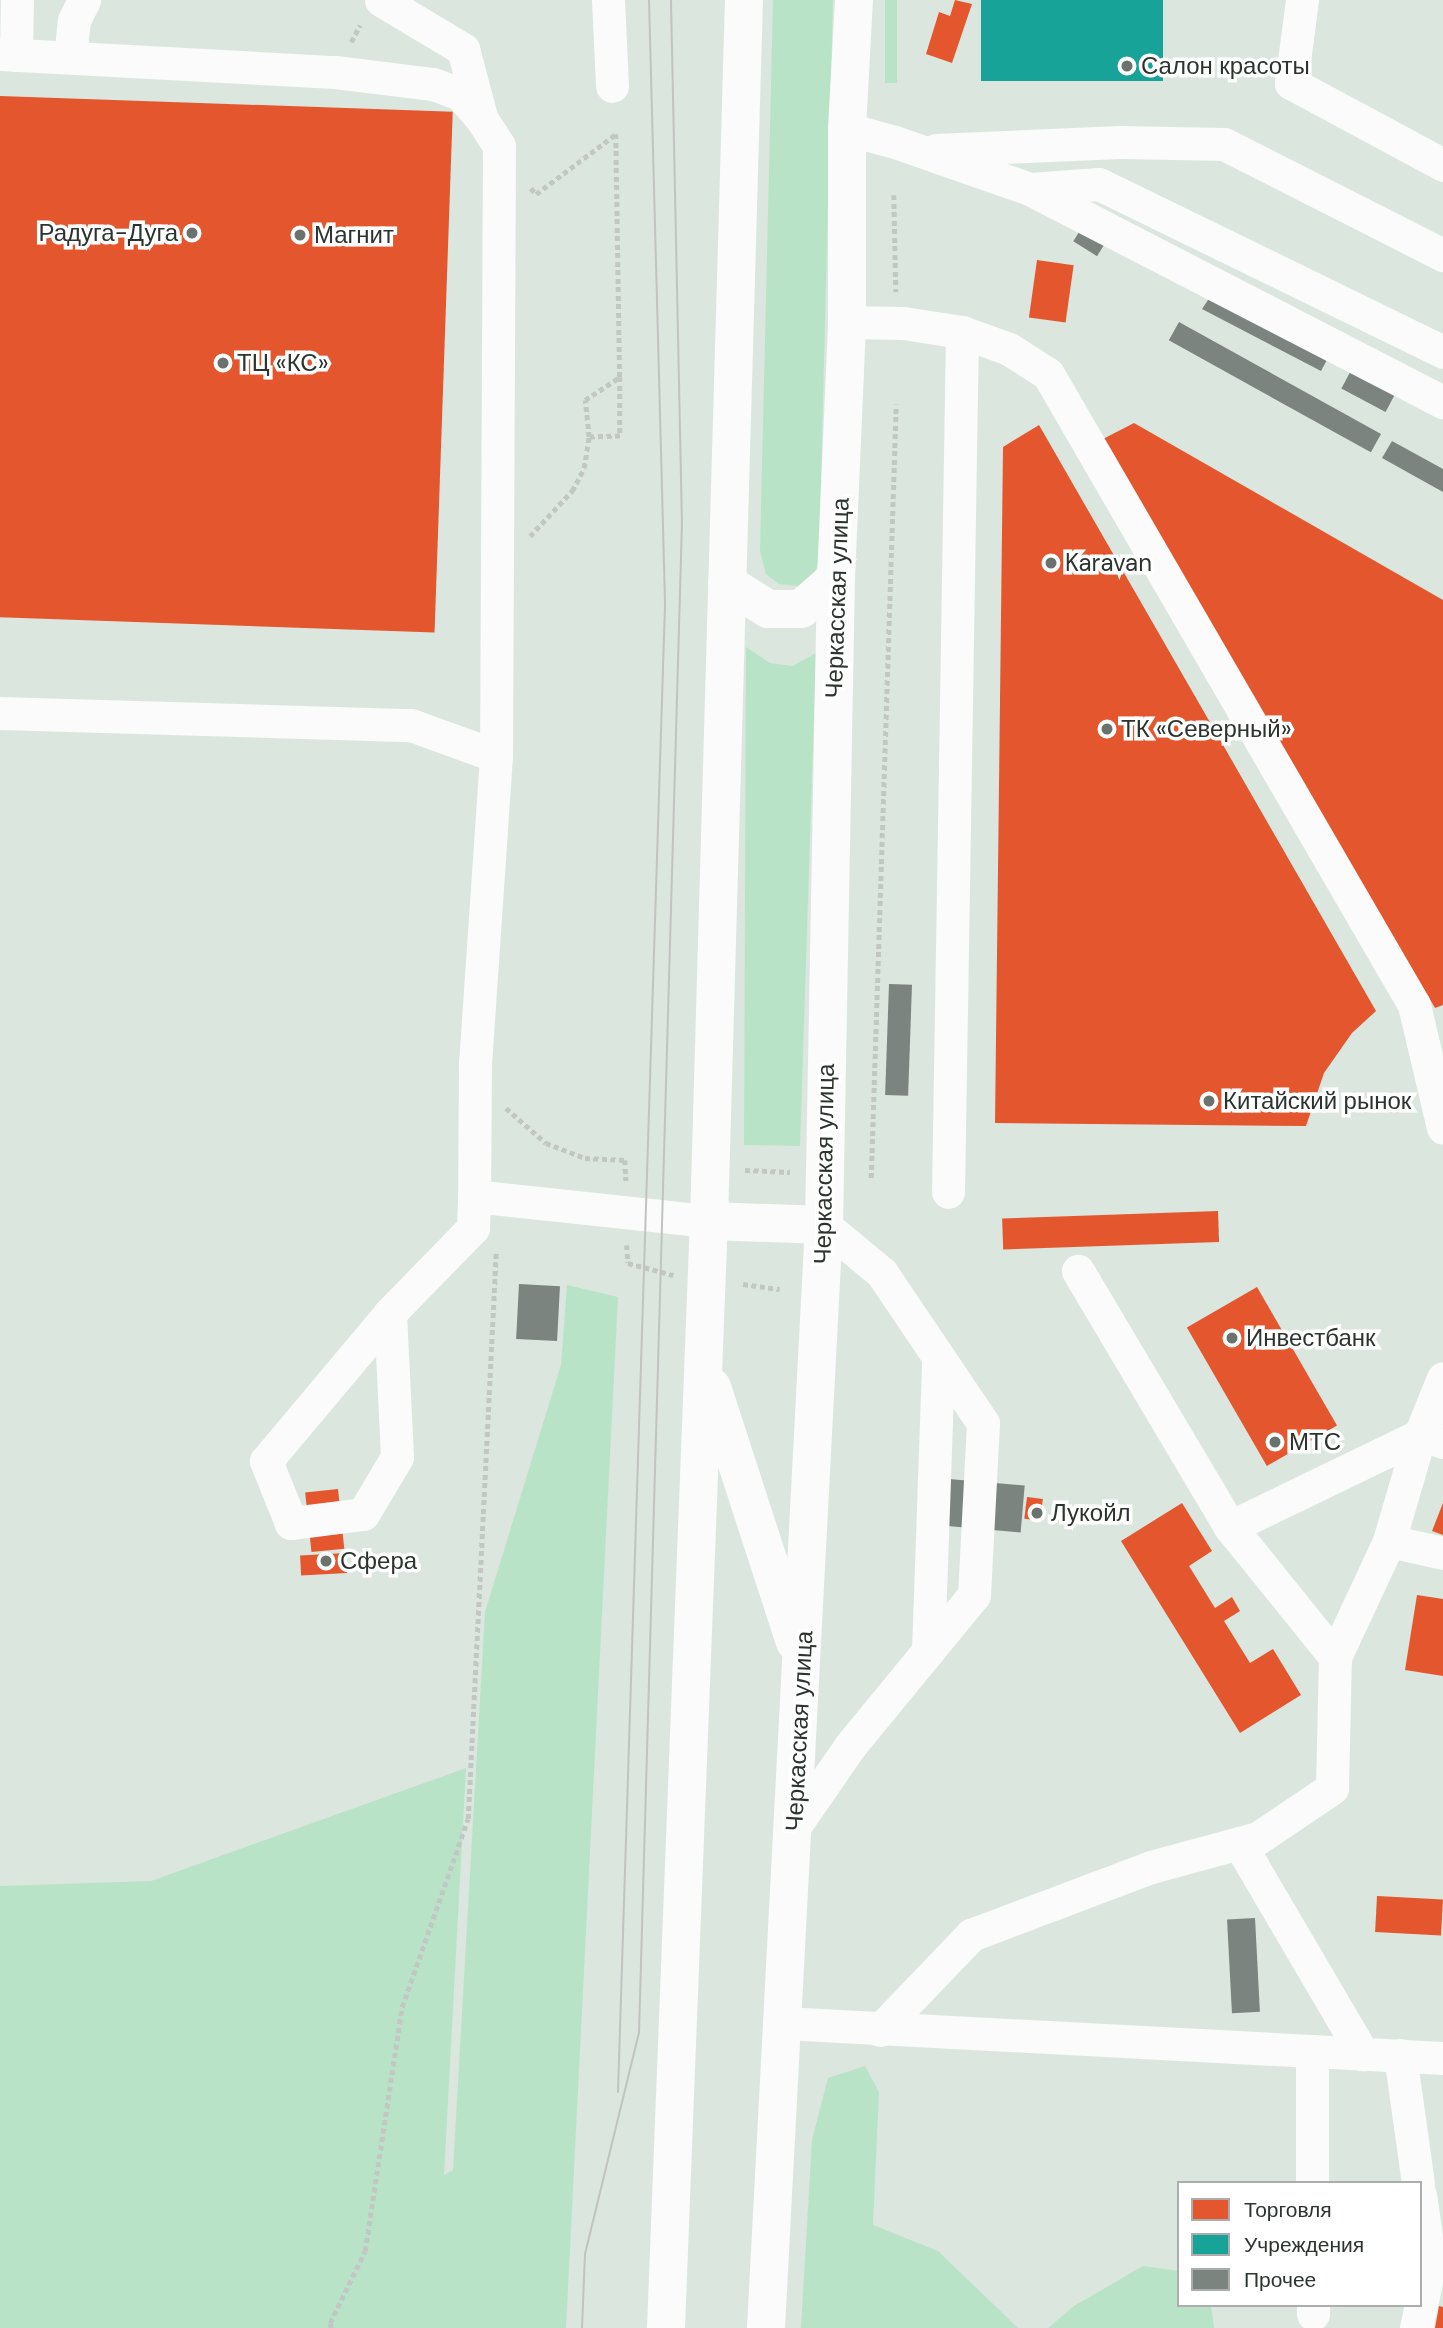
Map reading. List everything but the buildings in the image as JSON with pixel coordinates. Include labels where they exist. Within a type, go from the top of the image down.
[{"type":"main road","points":[[666,2328],[709,1221],[744,0]]},
{"type":"main road","name":"Черкасская улица","points":[[766,2328],[824,1225],[836,578],[847,322],[847,129],[854,0]]},
{"type":"main road","points":[[727,583],[768,609],[801,609],[836,578]]},
{"type":"main road","points":[[709,1221],[824,1225]]},
{"type":"main road","points":[[703,1358],[802,1665]]},
{"type":"lane","points":[[18,0],[8,54],[335,72],[433,84],[460,94],[481,118],[499,146],[496,756],[475,1063],[486,1197],[473,1228],[390,1313],[266,1461],[291,1523],[363,1514],[397,1457],[390,1313]]},
{"type":"lane","points":[[70,57],[74,20],[84,0]]},
{"type":"lane","points":[[381,0],[463,49],[481,118]]},
{"type":"lane","points":[[608,0],[612,86]]},
{"type":"lane","points":[[1302,0],[1291,83],[1443,165]]},
{"type":"lane","points":[[847,129],[1030,189],[1443,402]]},
{"type":"lane","points":[[916,151],[1120,142],[1224,144],[1443,255]]},
{"type":"lane","points":[[1030,189],[1099,184],[1443,352]]},
{"type":"lane","points":[[847,322],[903,323],[962,332],[1009,349],[1048,374],[1413,1005],[1443,1128]]},
{"type":"lane","points":[[948,1192],[962,332]]},
{"type":"lane","points":[[0,713],[411,725],[496,756]]},
{"type":"lane","points":[[486,1197],[709,1221]]},
{"type":"lane","points":[[794,1827],[850,1746],[974,1595],[983,1423],[882,1273],[824,1225]]},
{"type":"lane","points":[[1078,1271],[1230,1527],[1335,1657]]},
{"type":"lane","points":[[928,1651],[938,1358]]},
{"type":"lane","points":[[880,2030],[971,1935],[1151,1867],[1258,1838],[1332,1788],[1335,1657],[1389,1541],[1431,1439],[1443,1378]]},
{"type":"lane","points":[[1230,1527],[1431,1439]]},
{"type":"lane","points":[[1389,1541],[1443,1553]]},
{"type":"lane","points":[[1239,1843],[1363,2054]]},
{"type":"lane","points":[[784,2023],[1443,2058]]},
{"type":"lane","points":[[1312,2051],[1312,2181]]},
{"type":"lane","points":[[1400,2055],[1419,2181]]},
{"type":"lane","points":[[1416,2328],[1437,2266],[1422,2203]]},
{"type":"path","points":[[536,194],[616,134],[620,436],[589,437]]},
{"type":"path","points":[[894,195],[896,297]]},
{"type":"path","points":[[527,541],[572,491],[584,468],[589,437],[585,400],[620,377]]},
{"type":"path","points":[[872,1178],[896,404]]},
{"type":"path","points":[[502,1096],[507,1109],[546,1143],[584,1158],[625,1160]]},
{"type":"path","points":[[740,1170],[790,1172]]},
{"type":"path","points":[[331,2328],[330,2323],[365,2251],[402,2007],[468,1819],[486,1197]]},
{"type":"path","points":[[743,1284],[780,1289]]},
{"type":"green space","points":[[773,0],[833,0],[819,563],[812,578],[798,586],[779,584],[766,574],[760,551]]},
{"type":"green space","points":[[885,0],[897,0],[897,83],[885,83]]},
{"type":"green space","points":[[746,647],[770,663],[793,666],[816,653],[800,1146],[744,1145]]},
{"type":"green space","points":[[567,1285],[618,1297],[566,2328],[0,2328],[0,1886],[151,1881],[466,1768],[444,2175],[453,2170],[485,1612],[561,1365]]},
{"type":"green space","points":[[865,2066],[879,2092],[873,2225],[938,2251],[1018,2328],[801,2328],[812,2140],[828,2078]]},
{"type":"green space","points":[[1143,2266],[1177,2271],[1177,2307],[1211,2307],[1214,2328],[1048,2328],[1074,2306]]},
{"type":"tram line","points":[[618,2092],[665,602],[649,0]]},
{"type":"tram line","points":[[582,2328],[585,2254],[639,2033],[682,526],[671,0]]},
{"type":"place","name":"Салон красоты","points":[[1127,66]]},
{"type":"place","name":"Радуга-Дуга","points":[[192,233]]},
{"type":"place","name":"Магнит","points":[[300,235]]},
{"type":"place","name":"ТЦ «КС»","points":[[223,363]]},
{"type":"place","name":"Karavan","points":[[1051,563]]},
{"type":"place","name":"ТК «Северный»","points":[[1107,729]]},
{"type":"place","name":"Китайский рынок","points":[[1209,1101]]},
{"type":"place","name":"Инвестбанк","points":[[1232,1338]]},
{"type":"place","name":"МТС","points":[[1275,1442]]},
{"type":"place","name":"Лукойл","points":[[1037,1513]]},
{"type":"place","name":"Сфера","points":[[326,1561]]}]
